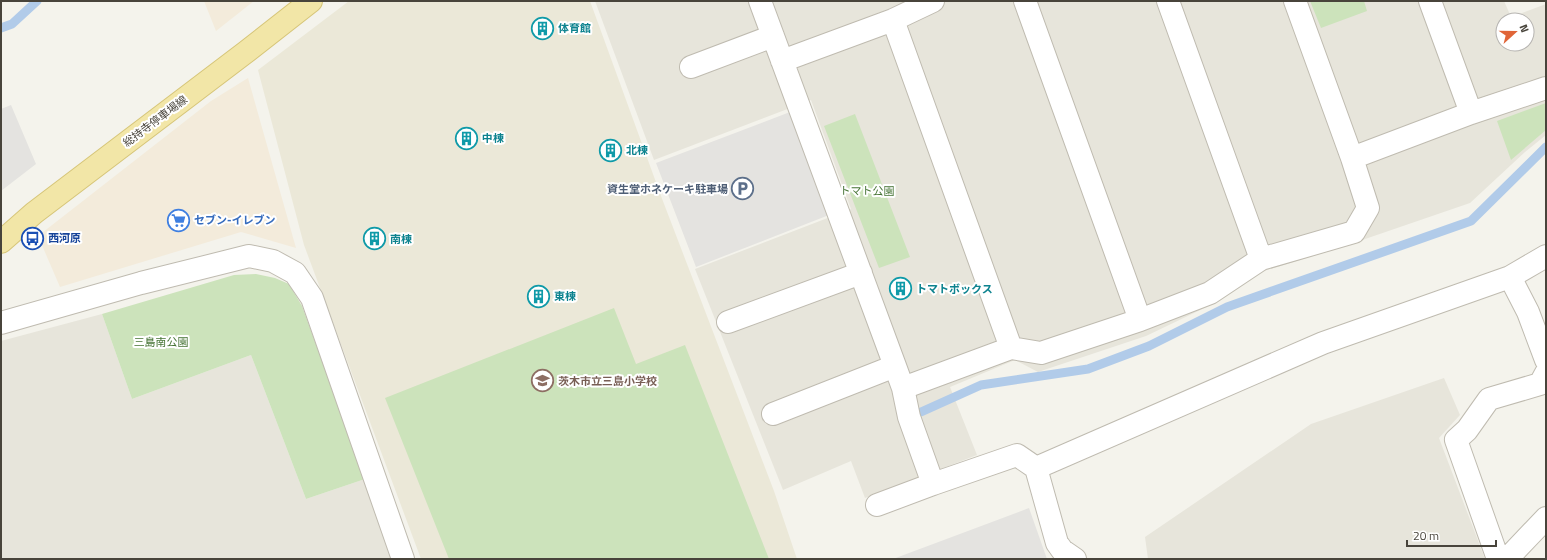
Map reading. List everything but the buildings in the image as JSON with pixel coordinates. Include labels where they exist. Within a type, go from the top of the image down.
[{"type":"main road","name":"総持寺停車場線","points":[[1,242],[34,213],[311,1]]},
{"type":"street","points":[[760,1],[903,388],[909,417],[933,484]]},
{"type":"street","points":[[782,61],[893,20],[933,1]]},
{"type":"street","points":[[1025,1],[1140,320]]},
{"type":"street","points":[[1168,1],[1261,259]]},
{"type":"street","points":[[903,388],[1011,348],[1042,353],[1140,320],[1210,293],[1261,259],[1354,232],[1368,208],[1352,158],[1295,1]]},
{"type":"street","points":[[1430,1],[1470,113]]},
{"type":"street","points":[[893,20],[1011,348]]},
{"type":"street","points":[[692,67],[773,36]]},
{"type":"street","points":[[1352,158],[1470,113],[1546,88]]},
{"type":"street","points":[[1,323],[141,283],[249,256],[274,260],[295,273],[312,298],[403,559]]},
{"type":"street","points":[[1036,468],[1323,343],[1510,277],[1546,256]]},
{"type":"street","points":[[728,322],[861,273]]},
{"type":"street","points":[[1510,277],[1528,312],[1546,360]]},
{"type":"street","points":[[773,414],[895,366]]},
{"type":"street","points":[[1498,559],[1456,440],[1467,430],[1489,399],[1540,384],[1546,373]]},
{"type":"street","points":[[877,505],[1017,455],[1036,468],[1057,543],[1062,550],[1075,559]]},
{"type":"street","points":[[1507,559],[1546,518]]},
{"type":"shaded area","points":[[204,1],[254,1],[216,31]]},
{"type":"shaded area","name":"茨木市立三島小学校","points":[[349,1],[590,1],[661,196],[774,491],[797,559],[421,559],[304,245],[258,70]]},
{"type":"shaded area","points":[[595,1],[1504,1],[1509,12],[1495,12],[1495,52],[1535,52],[1535,12],[1524,12],[1546,4],[1546,135],[1525,152],[1470,203],[1336,249],[1264,271],[1219,301],[1146,336],[1038,372],[1015,360],[950,387],[977,455],[865,498],[851,461],[783,490],[695,269],[851,209],[811,100],[654,160]]},
{"type":"shaded area","points":[[248,78],[296,248],[241,232],[60,287],[38,236],[211,101]]},
{"type":"shaded area","points":[[11,105],[36,164],[1,191],[1,109]]},
{"type":"shaded area","name":"資生堂ホネケーキ駐車場","points":[[790,112],[829,215],[696,267],[656,163]]},
{"type":"shaded area","points":[[102,314],[132,399],[251,355],[306,499],[365,479],[397,559],[1,559],[1,341]]},
{"type":"shaded area","points":[[1444,378],[1460,415],[1439,438],[1485,559],[1148,559],[1145,537],[1311,424]]},
{"type":"shaded area","points":[[1029,508],[1047,559],[893,559]]},
{"type":"green space","points":[[1310,1],[1364,1],[1367,11],[1321,28]]},
{"type":"green space","points":[[1546,103],[1546,130],[1511,160],[1497,121]]},
{"type":"green space","name":"トマト公園","points":[[855,114],[910,257],[879,268],[824,126]]},
{"type":"green space","name":"三島南公園","points":[[256,274],[275,278],[289,284],[302,306],[365,479],[306,499],[251,355],[132,399],[102,314],[234,275]]},
{"type":"green space","points":[[614,308],[636,364],[685,345],[769,559],[449,559],[385,398]]},
{"type":"waterway","points":[[1,28],[12,24],[37,1]]},
{"type":"waterway","points":[[921,412],[981,385],[1088,369],[1149,346],[1227,307],[1471,221],[1546,147]]},
{"type":"place","name":"体育館","points":[[542,28]]},
{"type":"place","name":"中棟","points":[[466,138]]},
{"type":"place","name":"北棟","points":[[610,150]]},
{"type":"place","name":"資生堂ホネケーキ駐車場","points":[[743,189]]},
{"type":"place","name":"セブン-イレブン","points":[[178,220]]},
{"type":"place","name":"西河原","points":[[33,238]]},
{"type":"place","name":"南棟","points":[[374,239]]},
{"type":"place","name":"トマトボックス","points":[[901,289]]},
{"type":"place","name":"東棟","points":[[538,296]]},
{"type":"place","name":"茨木市立三島小学校","points":[[543,381]]}]
